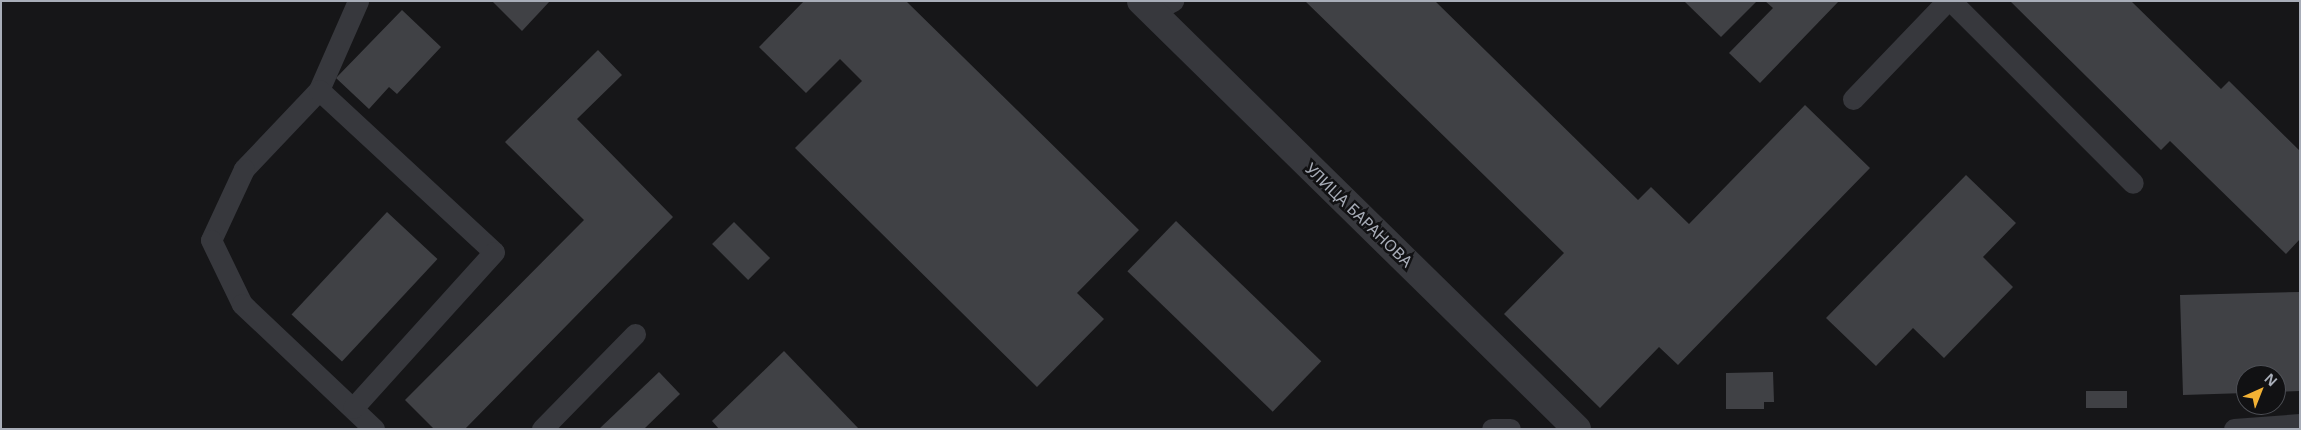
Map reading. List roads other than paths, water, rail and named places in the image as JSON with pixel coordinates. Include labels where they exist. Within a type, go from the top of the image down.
[{"type":"street","name":"УЛИЦА БАРАНОВА","points":[[1156,5],[1577,429]]},
{"type":"lane","points":[[358,1],[319,90],[244,169],[211,240],[242,304],[374,429]]},
{"type":"lane","points":[[1853,99],[1947,1]]},
{"type":"lane","points":[[1951,1],[2133,183]]},
{"type":"lane","points":[[319,90],[494,252],[353,408]]},
{"type":"lane","points":[[542,429],[636,334]]},
{"type":"lane","points":[[2234,429],[2300,424]]},
{"type":"lane","points":[[1492,429],[1510,429]]}]
